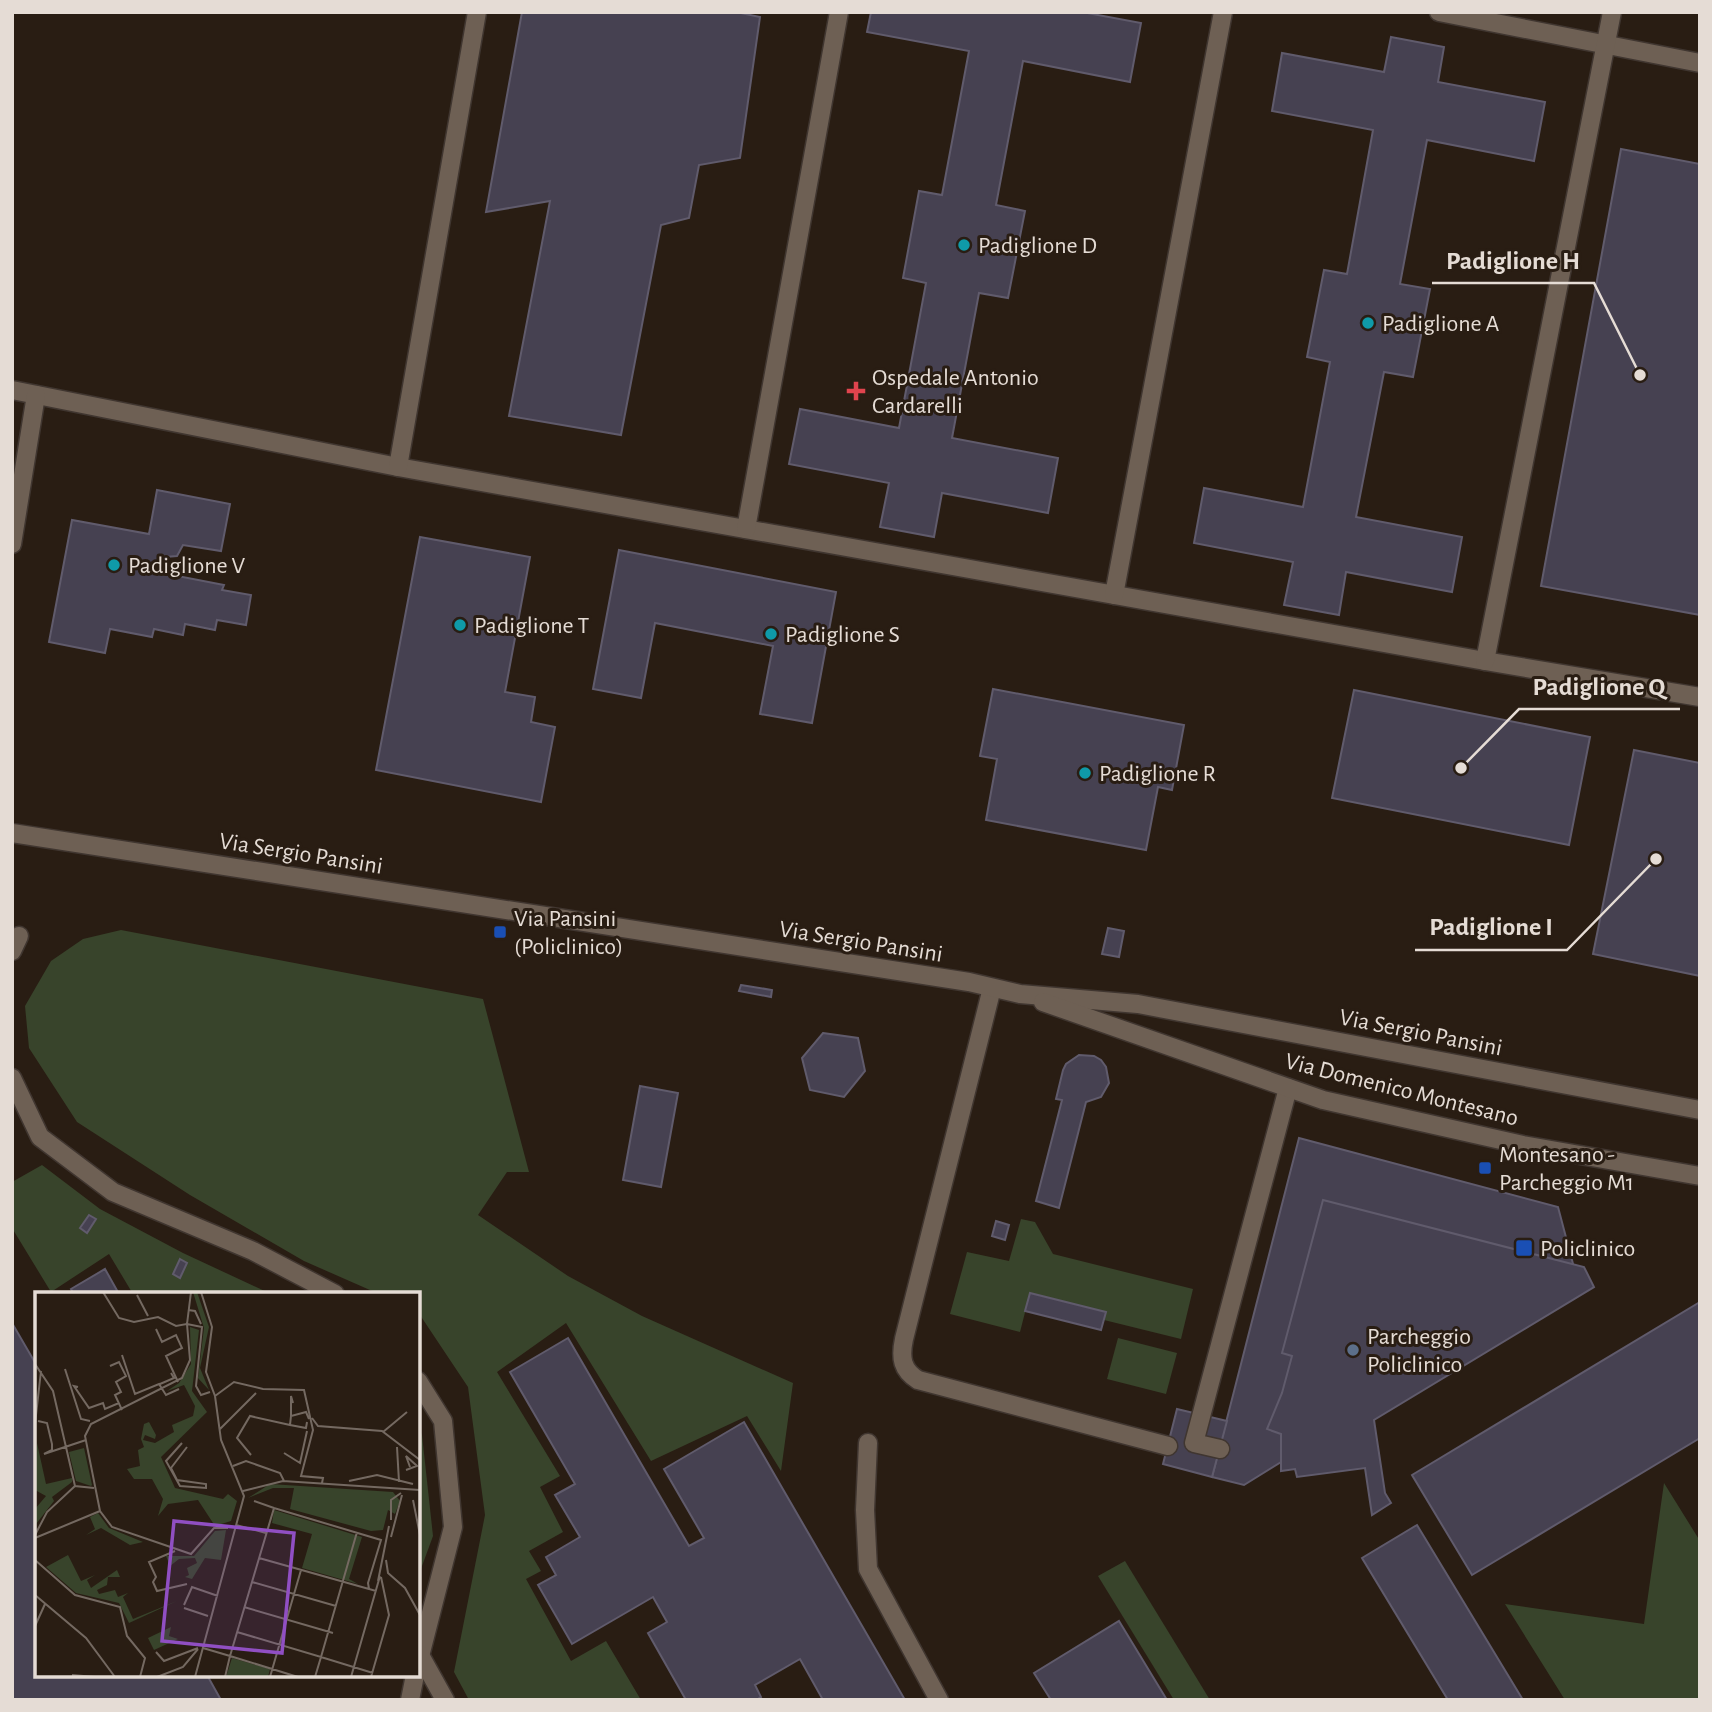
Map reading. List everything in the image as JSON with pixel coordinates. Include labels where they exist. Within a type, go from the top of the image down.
[{"type":"main road","points":[[398,467],[477,12]]},
{"type":"main road","points":[[746,529],[839,12]]},
{"type":"main road","points":[[1114,595],[1223,12]]},
{"type":"main road","points":[[1439,12],[1700,63]]},
{"type":"main road","points":[[1485,661],[1612,12]]},
{"type":"main road","points":[[12,390],[398,467],[1700,697]]},
{"type":"main road","points":[[12,544],[36,395]]},
{"type":"main road","name":"Via Sergio Pansini","points":[[12,833],[1020,994],[1138,1004],[1700,1110]]},
{"type":"main road","points":[[992,988],[904,1339],[901,1352],[903,1366],[908,1374],[918,1380],[1168,1446]]},
{"type":"main road","name":"Via Domenico Montesano","points":[[1020,994],[1323,1100],[1523,1145],[1700,1176]]},
{"type":"main road","points":[[12,1078],[40,1137],[113,1192],[253,1251],[331,1292]]},
{"type":"main road","points":[[1220,1449],[1194,1443],[1288,1088]]},
{"type":"main road","points":[[420,1384],[443,1421],[453,1527],[420,1656]]},
{"type":"main road","points":[[868,1443],[865,1510],[868,1569],[939,1700]]},
{"type":"main road","points":[[420,1662],[445,1700]]},
{"type":"main road","points":[[410,1700],[415,1677]]},
{"type":"green space","points":[[121,930],[483,999],[529,1172],[507,1172],[478,1215],[568,1276],[642,1316],[793,1383],[781,1471],[747,1416],[651,1461],[566,1323],[497,1372],[560,1476],[540,1487],[563,1532],[529,1551],[541,1571],[526,1579],[571,1661],[606,1641],[641,1700],[469,1700],[454,1672],[485,1515],[468,1387],[420,1315],[420,1292],[374,1292],[304,1261],[190,1195],[77,1122],[29,1048],[25,1006],[51,961],[83,939]]},
{"type":"green space","points":[[42,1165],[100,1209],[183,1253],[267,1292],[132,1292],[109,1254],[51,1292],[12,1228],[12,1182]]},
{"type":"green space","points":[[1021,1219],[1035,1222],[1053,1254],[1193,1289],[1181,1339],[1104,1320],[1105,1312],[1030,1293],[1020,1332],[950,1314],[967,1252],[1009,1261]]},
{"type":"green space","points":[[1118,1338],[1177,1353],[1166,1394],[1107,1379]]},
{"type":"green space","points":[[420,1430],[422,1435],[433,1536],[420,1572]]},
{"type":"green space","points":[[1664,1483],[1700,1541],[1700,1700],[1565,1700],[1505,1604],[1644,1624]]},
{"type":"green space","points":[[1125,1561],[1210,1700],[1174,1700],[1098,1576]]},
{"type":"building","points":[[522,12],[736,12],[760,17],[740,158],[699,165],[689,218],[661,225],[621,435],[509,416],[550,201],[486,212]]},
{"type":"building","name":"Padiglione D","points":[[871,12],[1082,12],[1141,23],[1130,82],[1023,61],[996,205],[1025,211],[1008,298],[979,293],[952,438],[1058,458],[1048,513],[942,493],[934,537],[880,527],[889,483],[789,464],[800,409],[899,428],[926,283],[903,278],[919,191],[942,195],[969,51],[867,32]]},
{"type":"building","name":"Padiglione A","points":[[1391,37],[1444,47],[1438,82],[1545,102],[1534,161],[1427,140],[1400,284],[1430,289],[1413,377],[1384,372],[1356,517],[1462,537],[1452,592],[1346,572],[1339,615],[1284,605],[1293,562],[1194,543],[1204,488],[1303,507],[1330,362],[1307,357],[1324,270],[1347,274],[1373,130],[1272,111],[1282,53],[1384,72]]},
{"type":"building","points":[[1621,149],[1700,164],[1700,615],[1541,586]]},
{"type":"building","name":"Padiglione V","points":[[157,490],[230,504],[221,551],[183,545],[177,556],[165,557],[162,573],[224,585],[222,590],[251,595],[246,625],[217,620],[215,630],[185,624],[183,635],[154,629],[152,637],[110,629],[105,653],[49,642],[72,520],[149,534]]},
{"type":"building","name":"Padiglione T","points":[[420,537],[530,557],[505,692],[535,697],[531,722],[555,727],[541,802],[376,770]]},
{"type":"building","name":"Padiglione S","points":[[619,550],[836,592],[812,723],[760,714],[773,646],[655,623],[641,698],[593,689]]},
{"type":"building","name":"Padiglione R","points":[[993,689],[1184,725],[1172,790],[1158,787],[1146,850],[986,820],[997,759],[980,756]]},
{"type":"building","points":[[1354,690],[1590,737],[1569,845],[1332,798]]},
{"type":"building","points":[[1634,750],[1700,763],[1700,976],[1593,954]]},
{"type":"building","points":[[1108,928],[1124,931],[1119,957],[1102,954]]},
{"type":"building","points":[[741,985],[772,990],[771,997],[739,991]]},
{"type":"building","points":[[823,1033],[858,1038],[865,1071],[844,1097],[810,1090],[802,1058]]},
{"type":"building","points":[[1079,1055],[1094,1056],[1101,1060],[1106,1067],[1109,1083],[1101,1097],[1086,1102],[1059,1208],[1036,1201],[1062,1100],[1056,1099],[1063,1070],[1066,1064]]},
{"type":"building","points":[[640,1086],[678,1093],[661,1187],[623,1180]]},
{"type":"building","name":"Parcheggio Policlinico","points":[[1299,1138],[1558,1207],[1577,1279],[1244,1485],[1212,1477]]},
{"type":"building","points":[[1323,1200],[1584,1267],[1594,1287],[1374,1420],[1385,1493],[1391,1503],[1372,1515],[1365,1468],[1297,1477],[1295,1469],[1281,1471],[1281,1434],[1267,1429],[1282,1393],[1292,1356],[1282,1353]]},
{"type":"building","points":[[89,1215],[96,1219],[87,1233],[80,1228]]},
{"type":"building","points":[[996,1221],[1009,1225],[1005,1240],[992,1236]]},
{"type":"building","points":[[180,1259],[187,1263],[180,1278],[173,1274]]},
{"type":"building","points":[[105,1269],[118,1292],[73,1292],[71,1289]]},
{"type":"building","points":[[1030,1293],[1106,1312],[1101,1330],[1025,1311]]},
{"type":"building","points":[[1700,1302],[1700,1438],[1472,1575],[1412,1475]]},
{"type":"building","points":[[12,1323],[35,1363],[35,1677],[208,1677],[221,1700],[12,1700]]},
{"type":"building","points":[[568,1338],[689,1546],[704,1538],[664,1469],[744,1422],[905,1700],[823,1700],[800,1659],[755,1685],[761,1697],[756,1700],[686,1700],[648,1633],[667,1622],[653,1597],[572,1644],[538,1585],[556,1575],[546,1557],[580,1537],[555,1495],[575,1484],[510,1372]]},
{"type":"building","points":[[1177,1409],[1227,1421],[1212,1477],[1163,1464]]},
{"type":"building","points":[[1417,1525],[1523,1700],[1448,1700],[1362,1558]]},
{"type":"building","points":[[1119,1621],[1167,1700],[1051,1700],[1034,1673]]},
{"type":"place","name":"Padiglione D","points":[[964,245]]},
{"type":"place","name":"Padiglione A","points":[[1368,323]]},
{"type":"place","name":"Padiglione H","points":[[1640,375]]},
{"type":"place","name":"Ospedale Antonio Cardarelli","points":[[856,391]]},
{"type":"place","name":"Padiglione V","points":[[114,565]]},
{"type":"place","name":"Padiglione T","points":[[460,625]]},
{"type":"place","name":"Padiglione S","points":[[771,634]]},
{"type":"place","name":"Padiglione Q","points":[[1461,768]]},
{"type":"place","name":"Padiglione R","points":[[1085,773]]},
{"type":"place","name":"Padiglione I","points":[[1656,859]]},
{"type":"place","name":"Via Pansini (Policlinico)","points":[[500,932]]},
{"type":"place","name":"Montesano - Parcheggio M1","points":[[1485,1168]]},
{"type":"place","name":"Policlinico","points":[[1524,1248]]},
{"type":"place","name":"Parcheggio Policlinico","points":[[1353,1350]]}]
